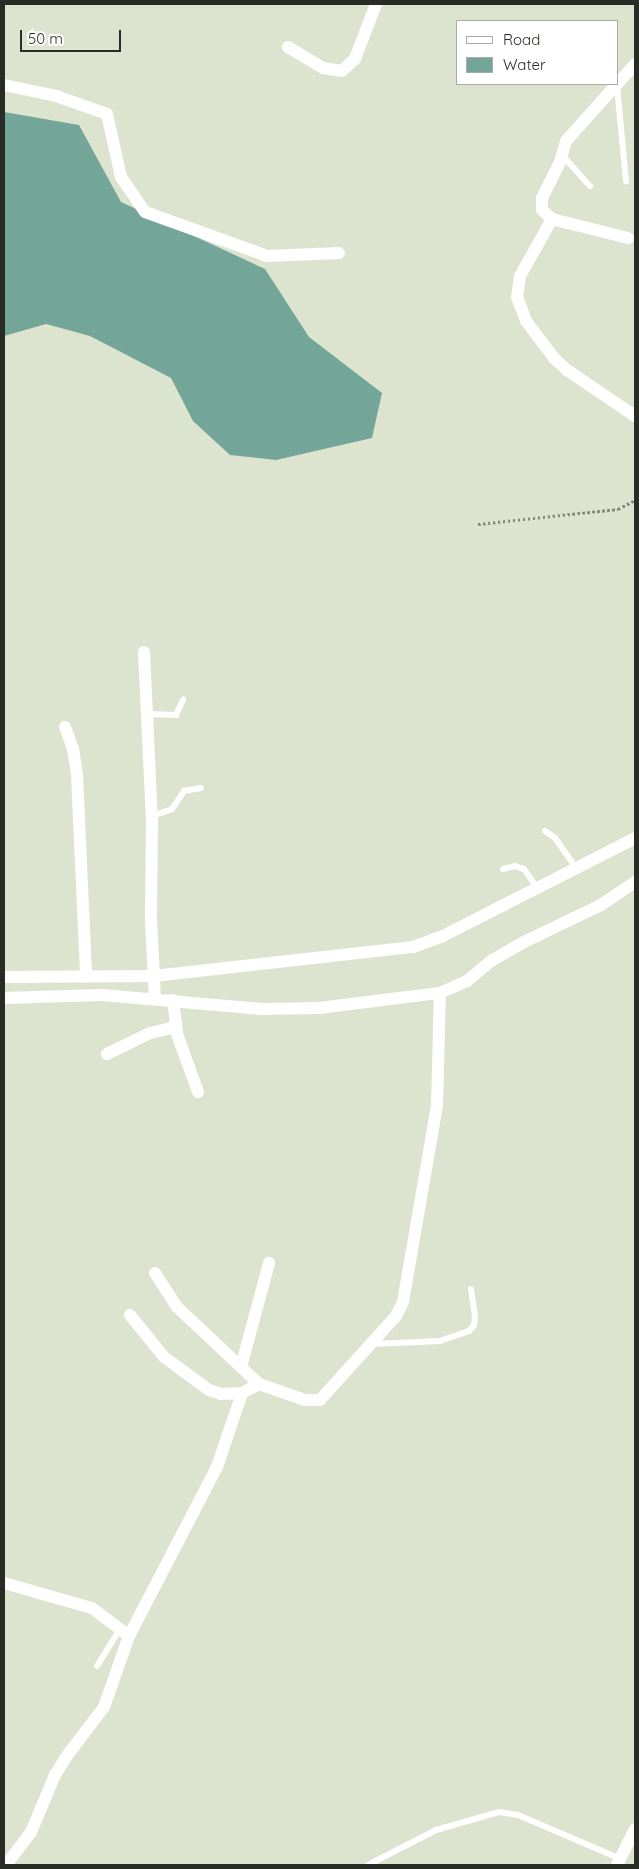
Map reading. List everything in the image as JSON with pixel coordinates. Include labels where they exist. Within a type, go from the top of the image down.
[{"type":"street","points":[[288,47],[323,68],[342,71],[355,58],[376,4]]},
{"type":"street","points":[[619,81],[635,64]]},
{"type":"street","points":[[4,85],[56,96],[107,114],[121,177],[145,212],[267,256],[339,253]]},
{"type":"street","points":[[615,85],[569,134],[562,155],[542,198],[542,210],[552,220],[628,238]]},
{"type":"street","points":[[552,220],[520,276],[517,297],[520,309],[540,340],[568,370],[635,416]]},
{"type":"street","points":[[144,652],[152,816],[155,986]]},
{"type":"street","points":[[65,727],[73,749],[78,783],[86,977]]},
{"type":"street","points":[[4,998],[72,995],[155,986],[413,947],[442,937],[577,870],[635,838]]},
{"type":"street","points":[[4,977],[86,977],[155,986],[173,1000],[261,1009],[319,1008],[440,993],[467,981],[491,962],[524,942],[601,905],[635,882]]},
{"type":"street","points":[[155,1273],[177,1307],[259,1384],[305,1400],[320,1400],[328,1394],[368,1344],[396,1316],[403,1302],[437,1105],[440,993]]},
{"type":"street","points":[[173,1000],[176,1027],[198,1092]]},
{"type":"street","points":[[107,1054],[150,1033],[176,1027]]},
{"type":"street","points":[[241,1367],[269,1263]]},
{"type":"street","points":[[130,1314],[164,1357],[209,1390],[221,1394],[242,1393],[259,1384]]},
{"type":"street","points":[[6,1865],[31,1832],[55,1775],[104,1707],[125,1632],[217,1467],[242,1393]]},
{"type":"street","points":[[4,1583],[92,1608],[125,1632]]},
{"type":"street","points":[[619,1862],[635,1829]]},
{"type":"lane","points":[[617,85],[626,182]]},
{"type":"lane","points":[[562,155],[590,186]]},
{"type":"lane","points":[[147,714],[176,715],[183,700]]},
{"type":"lane","points":[[152,816],[172,809],[184,792],[201,788]]},
{"type":"lane","points":[[545,831],[555,838],[577,870]]},
{"type":"lane","points":[[503,869],[516,866],[524,869],[538,888]]},
{"type":"lane","points":[[368,1344],[440,1342],[469,1331],[474,1325],[475,1317],[471,1289]]},
{"type":"lane","points":[[97,1666],[125,1632]]},
{"type":"lane","points":[[368,1865],[436,1830],[499,1812],[518,1815],[619,1862]]},
{"type":"path","points":[[478,524],[618,508],[635,500]]},
{"type":"water","points":[[4,112],[79,125],[121,202],[265,269],[309,337],[382,393],[372,438],[276,460],[230,455],[193,421],[171,378],[90,336],[46,324],[4,336]]}]
